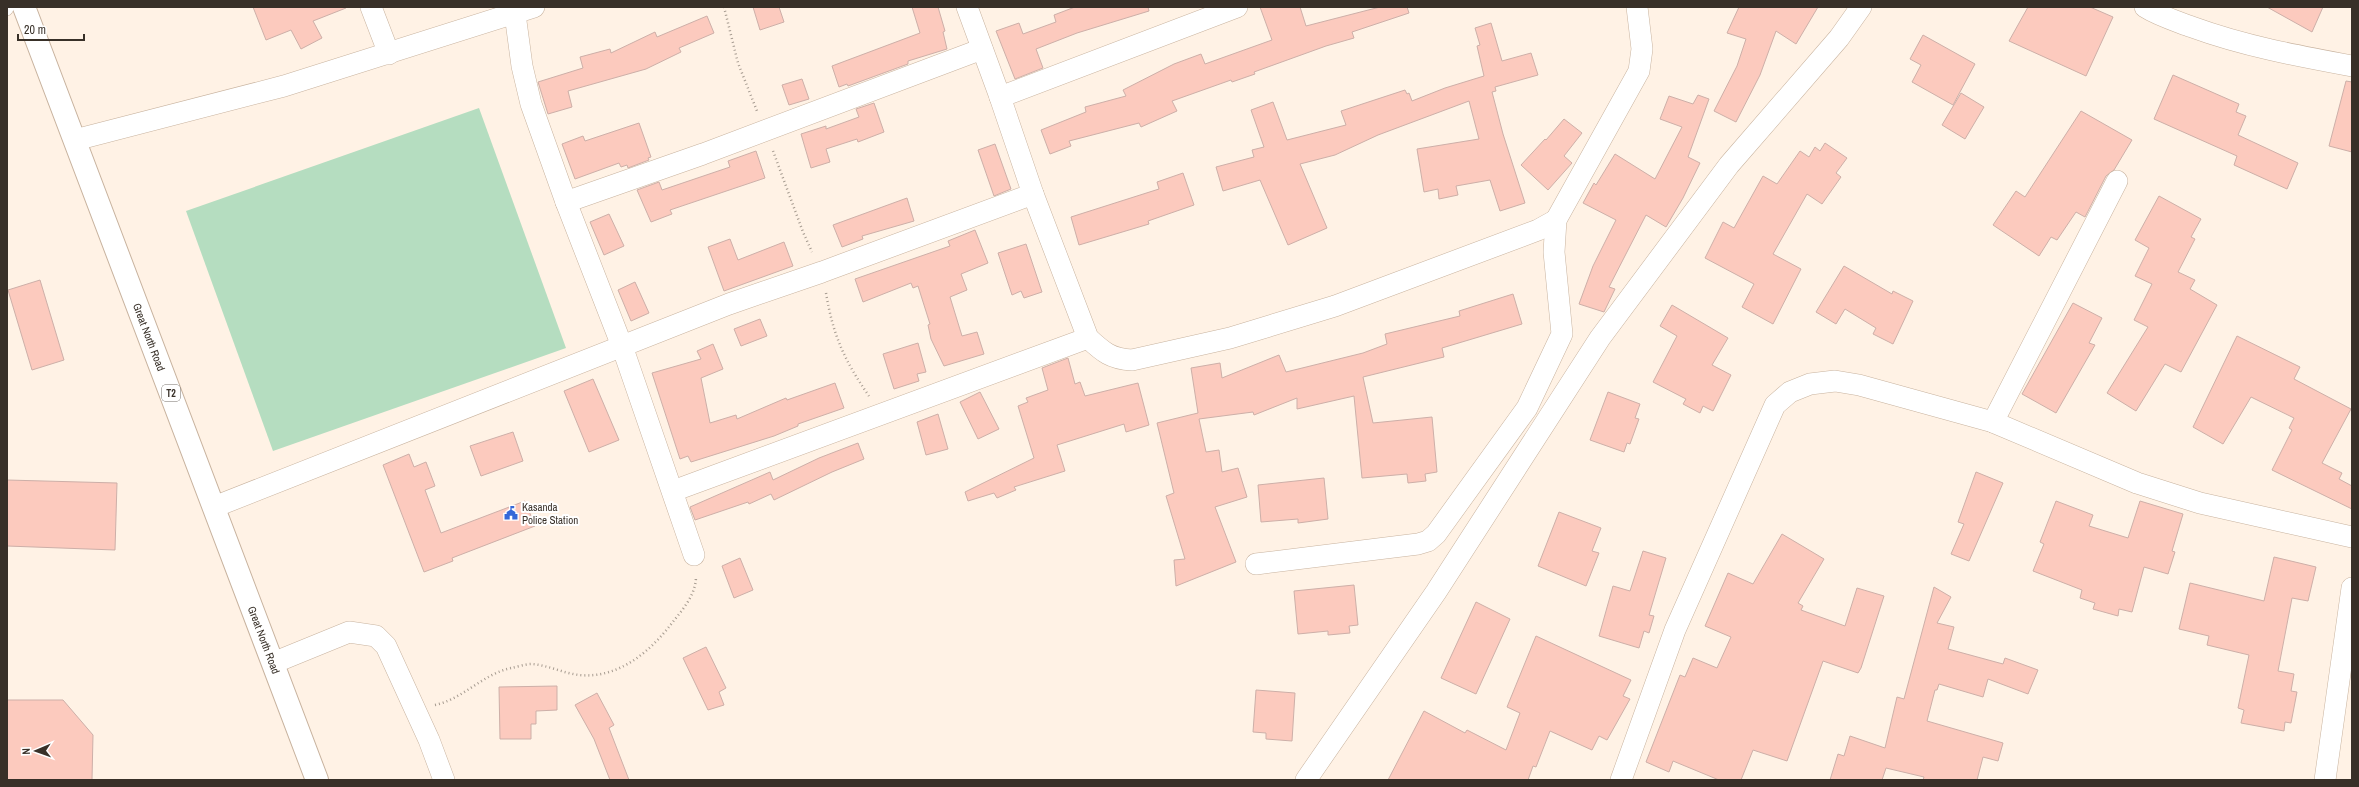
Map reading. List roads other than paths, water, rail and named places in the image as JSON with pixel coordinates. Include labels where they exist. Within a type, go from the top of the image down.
[{"type":"highway","name":"Great North Road","points":[[24,7],[317,780]]},
{"type":"street","points":[[371,7],[389,54]]},
{"type":"street","points":[[967,7],[1033,194],[1088,338],[1101,350],[1116,359],[1132,360],[1230,338],[1335,306],[1538,230],[1556,220]]},
{"type":"street","points":[[1000,97],[1237,7]]},
{"type":"street","points":[[1256,564],[1418,544],[1428,541],[1436,534],[1527,408],[1562,334],[1554,252],[1556,220],[1639,71],[1642,49],[1637,7]]},
{"type":"street","points":[[1306,780],[1436,592],[1600,338],[1730,165],[1839,38],[1861,7]]},
{"type":"street","points":[[2145,7],[2155,14],[2219,37],[2278,53],[2352,66]]},
{"type":"street","points":[[75,140],[284,86],[524,11],[522,66],[531,104],[566,202],[622,346],[694,555]]},
{"type":"street","points":[[566,202],[766,131],[982,49]]},
{"type":"street","points":[[1993,422],[2117,181]]},
{"type":"street","points":[[214,507],[729,304],[822,272],[1033,194]]},
{"type":"street","points":[[673,491],[1088,338]]},
{"type":"street","points":[[1625,779],[1675,630],[1774,405],[1790,392],[1810,384],[1836,380],[1993,422],[2130,480],[2200,504],[2352,537]]},
{"type":"street","points":[[2325,780],[2352,588]]},
{"type":"street","points":[[273,663],[349,632],[376,636],[386,646],[444,780]]},
{"type":"place","name":"Kasanda Police Station","points":[[511,513]]}]
